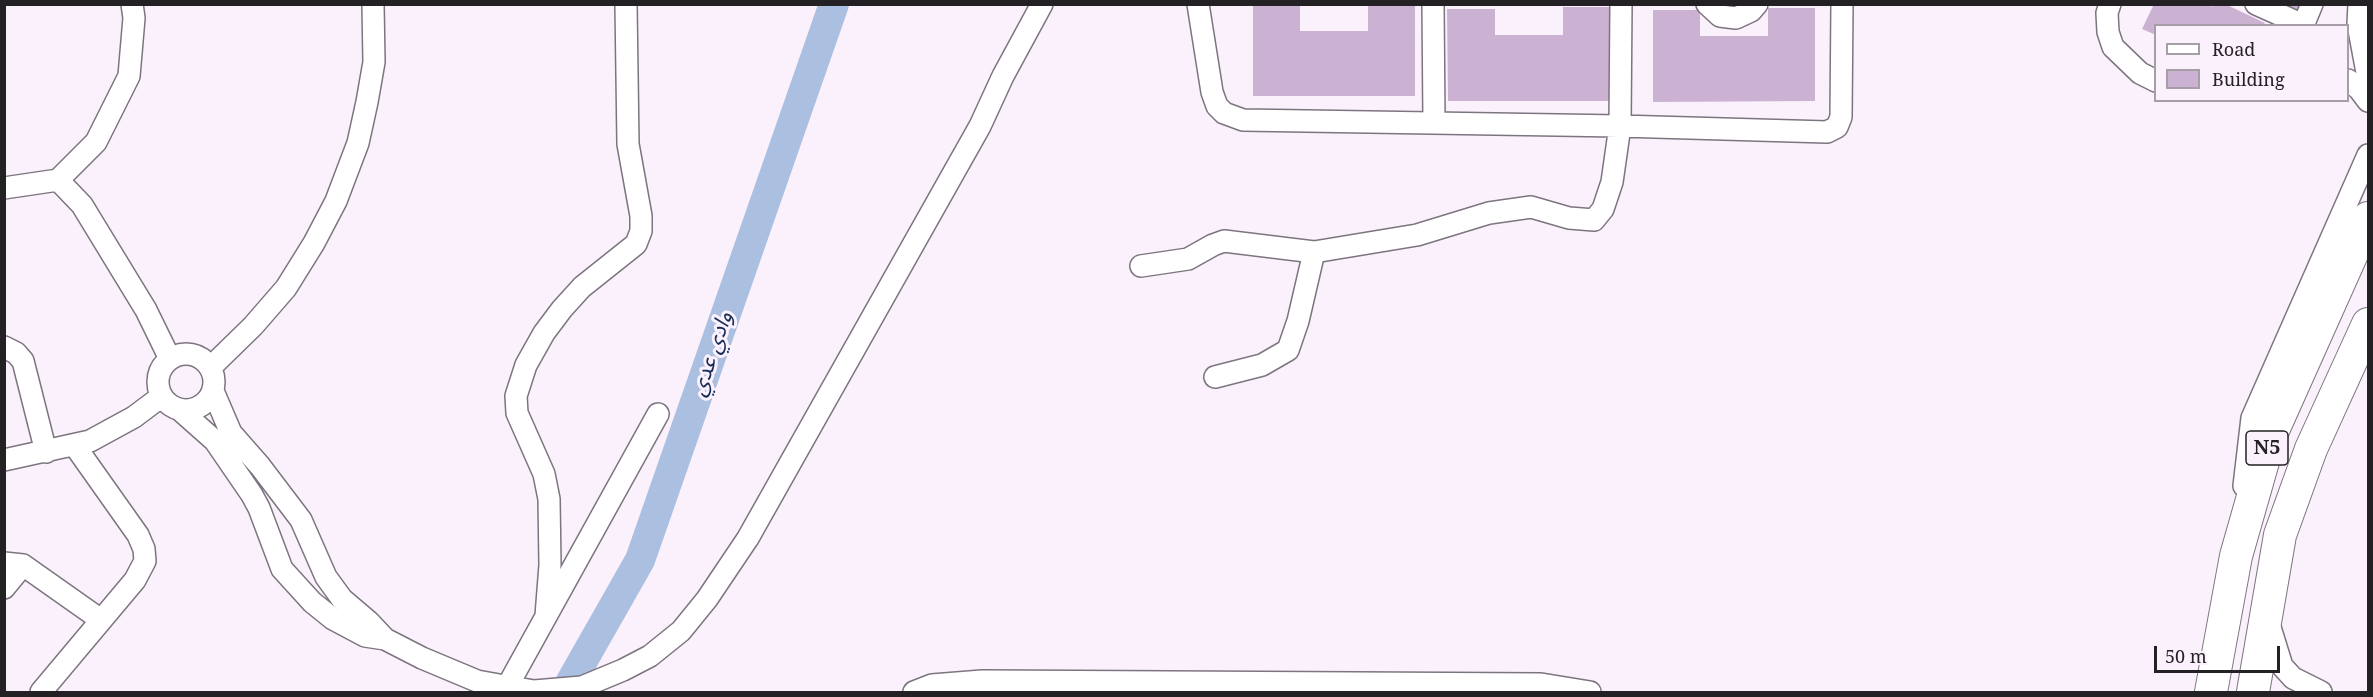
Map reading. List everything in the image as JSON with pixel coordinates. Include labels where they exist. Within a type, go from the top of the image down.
[{"type":"highway","name":"N5","points":[[2211,693],[2236,556],[2270,437],[2368,218]]},
{"type":"highway","name":"N5","points":[[2253,693],[2280,535],[2312,449],[2368,324]]},
{"type":"street","points":[[4,188],[58,180],[96,142],[129,76],[134,18],[132,4]]},
{"type":"street","points":[[211,367],[253,326],[286,288],[314,243],[336,201],[358,143],[374,62],[373,4]]},
{"type":"street","points":[[546,616],[550,565],[549,499],[544,474],[517,413],[516,396],[526,365],[544,333],[562,309],[582,287],[636,244],[641,231],[641,216],[628,144],[626,4]]},
{"type":"street","points":[[180,410],[197,409],[205,404],[215,383],[211,367],[191,354],[176,355],[160,371],[158,378],[162,396],[172,407],[180,410],[215,441],[259,508],[282,568],[312,602],[333,618],[365,636],[385,639],[422,658],[477,681],[507,687],[534,691],[582,687],[623,670],[650,656],[681,631],[707,599],[748,538],[980,126],[1003,76],[1042,4]]},
{"type":"street","points":[[1198,4],[1212,92],[1217,106],[1233,118],[1827,132],[1837,127],[1841,117],[1842,4]]},
{"type":"street","points":[[1433,4],[1434,122]]},
{"type":"street","points":[[1142,266],[1188,259],[1224,241],[1314,252],[1417,235],[1489,213],[1531,207],[1569,218],[1594,219],[1604,210],[1612,182],[1620,126],[1621,4]]},
{"type":"street","points":[[1707,4],[1720,16],[1736,18],[1751,11],[1757,4]]},
{"type":"street","points":[[2110,4],[2107,14],[2108,32],[2113,47],[2140,74],[2154,80]]},
{"type":"street","points":[[2256,4],[2301,24]]},
{"type":"street","points":[[2303,24],[2312,4]]},
{"type":"street","points":[[2359,4],[2359,43],[2368,78]]},
{"type":"street","points":[[2349,81],[2368,101]]},
{"type":"street","points":[[2236,556],[2252,418],[2368,155]]},
{"type":"street","points":[[58,180],[82,205],[146,310],[170,359]]},
{"type":"street","points":[[1215,377],[1262,364],[1288,350],[1298,321],[1314,252]]},
{"type":"street","points":[[4,347],[16,353],[23,362],[46,452]]},
{"type":"street","points":[[213,391],[231,433],[260,466],[301,520],[326,577],[342,599],[385,639]]},
{"type":"street","points":[[4,460],[90,441],[134,417],[162,396]]},
{"type":"street","points":[[507,687],[658,414]]},
{"type":"street","points":[[41,693],[141,571],[145,561],[144,549],[138,535],[75,446]]},
{"type":"street","points":[[4,588],[14,564],[101,620]]},
{"type":"street","points":[[2266,611],[2282,666],[2293,678],[2321,693]]},
{"type":"street","points":[[914,693],[932,685],[982,681],[1545,689],[1590,693]]},
{"type":"building","points":[[1368,4],[1415,4],[1415,96],[1253,96],[1253,5],[1300,5],[1300,31],[1368,31]]},
{"type":"building","points":[[2154,4],[2208,4],[2212,7],[2213,4],[2225,4],[2265,23],[2154,24],[2154,34],[2142,29]]},
{"type":"building","points":[[2279,4],[2305,4],[2300,14]]},
{"type":"building","points":[[1563,7],[1610,7],[1610,101],[1448,101],[1447,9],[1495,9],[1495,35],[1563,35]]},
{"type":"building","points":[[1768,8],[1815,8],[1815,101],[1653,102],[1653,10],[1700,10],[1700,36],[1768,36]]},
{"type":"waterway","name":"وادي عدي","points":[[565,692],[640,560],[834,4]]}]
